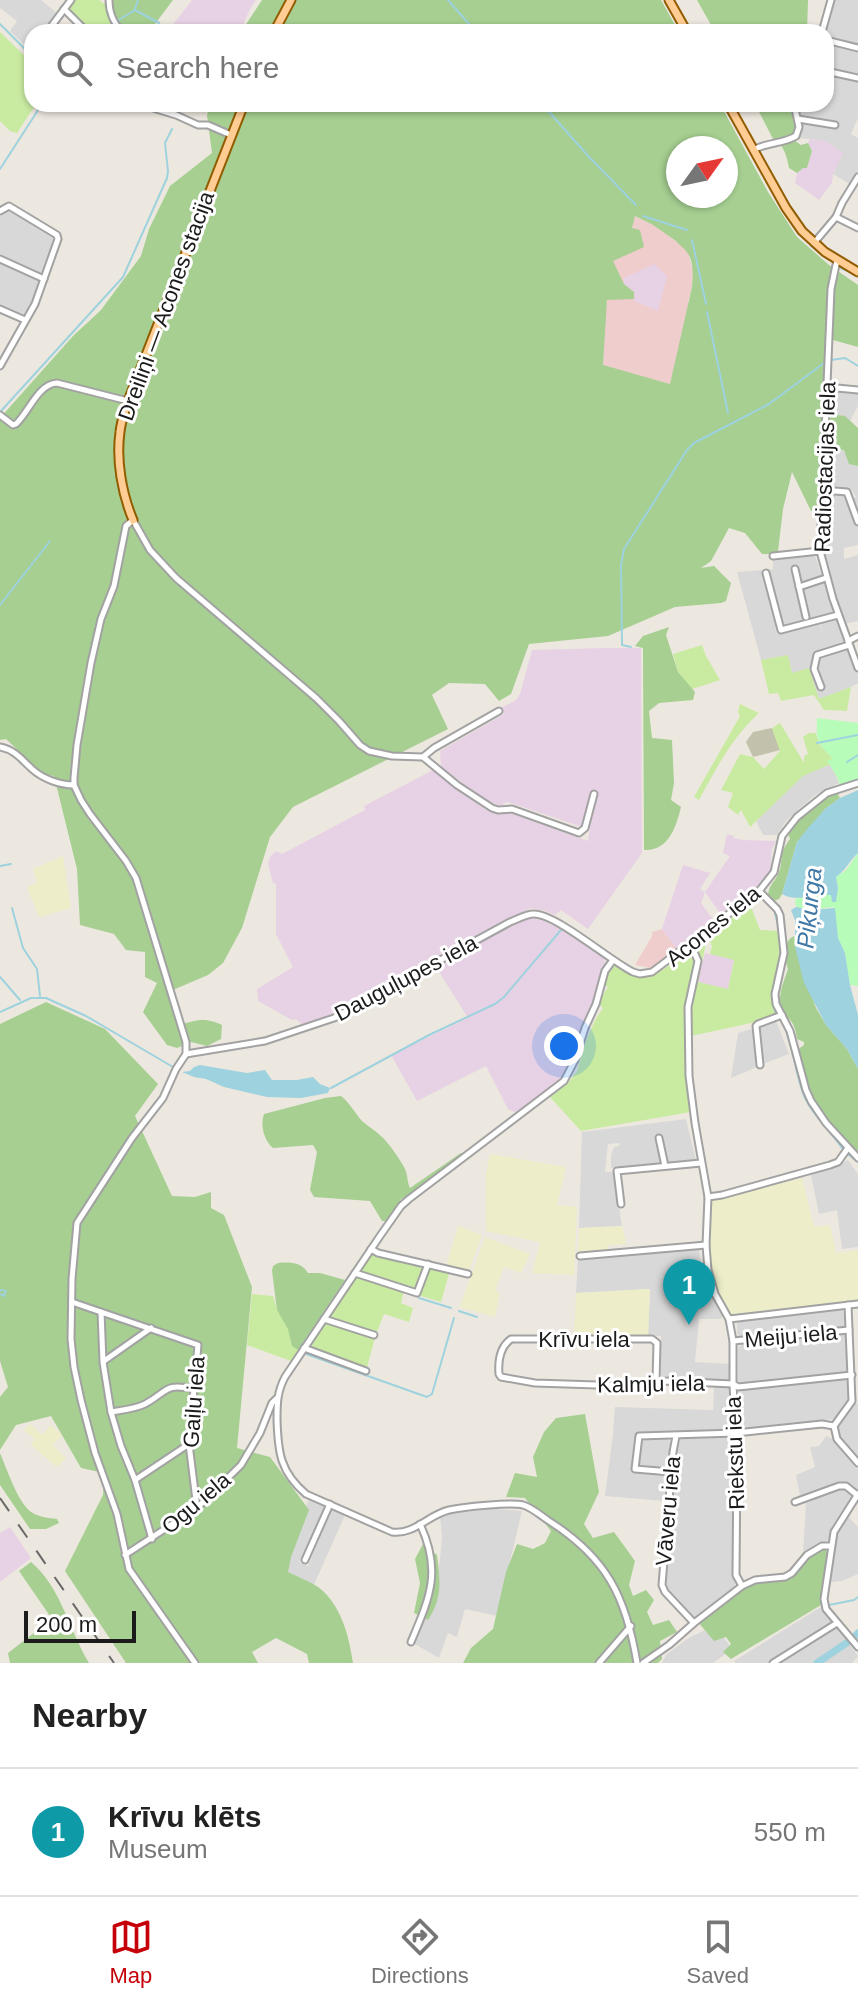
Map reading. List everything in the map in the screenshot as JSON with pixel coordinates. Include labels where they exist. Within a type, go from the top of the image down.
[{"type":"main road","points":[[278,24],[291,0]]},
{"type":"main road","points":[[669,0],[682,24]]},
{"type":"main road","name":"Dreiliņi — Acones stacija","points":[[133,520],[124,493],[119,434],[128,401],[241,112]]},
{"type":"main road","points":[[732,112],[795,221],[814,243],[858,272]]},
{"type":"street","points":[[53,24],[71,0]]},
{"type":"street","points":[[109,0],[115,24]]},
{"type":"street","points":[[824,24],[831,0]]},
{"type":"street","points":[[64,9],[79,24]]},
{"type":"street","points":[[834,42],[858,48]]},
{"type":"street","points":[[834,73],[858,78]]},
{"type":"street","points":[[166,112],[231,135]]},
{"type":"street","points":[[753,150],[796,136],[799,127],[796,112]]},
{"type":"street","points":[[798,119],[835,125]]},
{"type":"street","points":[[814,243],[836,217],[858,177]]},
{"type":"street","points":[[0,211],[9,206],[57,235],[58,239],[35,304],[1,363]]},
{"type":"street","points":[[836,217],[858,228]]},
{"type":"street","points":[[0,259],[44,279]]},
{"type":"street","name":"Radiostacijas iela","points":[[837,260],[831,289],[820,551],[838,615],[858,668]]},
{"type":"street","points":[[0,309],[25,320]]},
{"type":"street","points":[[0,415],[16,424],[51,383],[128,401]]},
{"type":"street","points":[[827,387],[858,390]]},
{"type":"street","points":[[822,490],[847,492],[858,522]]},
{"type":"street","points":[[195,1663],[129,1569],[117,1514],[95,1453],[76,1378],[71,1339],[77,1223],[132,1138],[156,1109],[186,1054],[186,1042],[136,878],[90,814],[74,785],[77,745],[93,652],[114,586],[126,526],[133,520],[150,550],[176,578],[300,685],[369,751],[398,757],[423,757],[485,804],[498,810],[512,809],[579,833],[585,828],[594,794]]},
{"type":"street","points":[[773,556],[820,551]]},
{"type":"street","points":[[795,569],[806,617]]},
{"type":"street","points":[[766,573],[781,630],[838,615]]},
{"type":"street","points":[[799,587],[826,578]]},
{"type":"street","points":[[821,687],[814,669],[817,655],[849,643],[858,636]]},
{"type":"street","points":[[423,757],[499,711]]},
{"type":"street","points":[[0,747],[16,753],[41,776],[74,785]]},
{"type":"street","name":"Acones iela","points":[[613,960],[633,972],[645,974],[659,969],[759,891],[774,872],[779,842],[790,824],[820,797],[858,783]]},
{"type":"street","points":[[759,891],[780,915],[784,953],[775,994],[776,1004],[790,1031],[811,1101],[826,1123],[858,1158]]},
{"type":"street","name":"Dauguļupes iela","points":[[186,1054],[265,1041],[334,1018],[530,914],[556,921],[613,960]]},
{"type":"street","name":"Riekstu iela","points":[[689,945],[698,961],[688,1007],[689,1076],[708,1197],[706,1245],[709,1278],[729,1319],[733,1341],[736,1575],[742,1586]]},
{"type":"street","points":[[428,1264],[417,1293],[355,1273],[401,1206],[564,1081],[596,1004],[605,971],[613,960]]},
{"type":"street","points":[[760,1065],[756,1026],[782,1015]]},
{"type":"street","points":[[659,1138],[665,1166]]},
{"type":"street","points":[[708,1197],[830,1165],[838,1162],[848,1148]]},
{"type":"street","points":[[621,1204],[617,1171],[701,1163]]},
{"type":"street","points":[[580,1256],[706,1245]]},
{"type":"street","points":[[371,1249],[468,1274]]},
{"type":"street","name":"Ogu iela","points":[[125,1555],[197,1508],[247,1456],[285,1377],[355,1273]]},
{"type":"street","name":"Gaiļu iela","points":[[72,1302],[198,1345],[189,1444],[197,1508]]},
{"type":"street","points":[[729,1319],[858,1304]]},
{"type":"street","points":[[834,1426],[855,1401],[848,1305]]},
{"type":"street","points":[[101,1312],[103,1362],[111,1412],[152,1539]]},
{"type":"street","points":[[324,1319],[374,1335]]},
{"type":"street","points":[[103,1362],[151,1328]]},
{"type":"street","name":"Meiju iela","points":[[733,1341],[849,1330]]},
{"type":"street","name":"Krīvu iela","points":[[499,1374],[502,1351],[511,1339],[652,1339],[657,1343],[656,1381]]},
{"type":"street","points":[[304,1348],[366,1371]]},
{"type":"street","name":"Kalmju iela","points":[[499,1374],[501,1377],[535,1383],[628,1386],[656,1381],[733,1384],[738,1387],[852,1375]]},
{"type":"street","points":[[111,1412],[143,1405],[166,1388],[194,1389]]},
{"type":"street","points":[[277,1398],[279,1453],[284,1468],[296,1486],[306,1494],[392,1532],[408,1532],[436,1514],[452,1510],[517,1504],[531,1509],[571,1535],[594,1556],[610,1578],[631,1626],[640,1663],[669,1645],[742,1586],[755,1580],[785,1577],[807,1555],[822,1546],[831,1546]]},
{"type":"street","points":[[671,1472],[635,1469],[639,1436],[736,1433],[822,1424],[834,1426]]},
{"type":"street","points":[[834,1426],[837,1439],[858,1463]]},
{"type":"street","name":"Vāveru iela","points":[[677,1435],[662,1585],[694,1623]]},
{"type":"street","points":[[135,1480],[189,1444]]},
{"type":"street","points":[[795,1502],[839,1486],[846,1486],[857,1494],[836,1528],[824,1599],[826,1609],[858,1647]]},
{"type":"street","points":[[305,1560],[330,1504]]},
{"type":"street","points":[[411,1642],[433,1577],[431,1551],[420,1524]]},
{"type":"street","points":[[773,1663],[837,1623]]},
{"type":"street","points":[[599,1663],[631,1626]]},
{"type":"street","points":[[619,1640],[634,1642]]},
{"type":"shaded area","points":[[0,0],[41,0],[57,13],[49,24],[24,24],[24,44],[10,31],[17,21],[0,8]]},
{"type":"shaded area","points":[[192,0],[256,0],[243,24],[173,24]]},
{"type":"shaded area","points":[[833,0],[858,0],[858,44],[834,39],[834,24],[826,24]]},
{"type":"shaded area","points":[[834,44],[858,50],[858,74],[834,69]]},
{"type":"shaded area","points":[[834,75],[858,80],[858,118],[851,134],[858,138],[858,172],[851,185],[833,174],[842,153],[825,141],[799,138],[801,123],[838,129],[839,122],[799,118],[799,112],[834,112]]},
{"type":"shaded area","points":[[810,139],[825,141],[843,153],[832,183],[819,200],[795,183],[797,173],[807,168],[812,151],[808,143]]},
{"type":"shaded area","points":[[9,209],[56,238],[41,276],[0,257],[0,217]]},
{"type":"shaded area","points":[[634,216],[653,225],[688,252],[693,271],[688,302],[693,304],[670,384],[603,366],[605,316],[613,261],[632,229]]},
{"type":"shaded area","points":[[0,262],[40,282],[25,318],[0,306]]},
{"type":"shaded area","points":[[654,264],[667,276],[658,311],[634,301],[635,293],[624,285],[624,278]]},
{"type":"shaded area","points":[[831,389],[858,392],[858,406],[850,421],[844,416],[830,414]]},
{"type":"shaded area","points":[[829,440],[835,440],[858,460],[858,515],[852,500],[856,497],[851,489],[829,488],[826,485]]},
{"type":"shaded area","points":[[828,493],[846,496],[858,527],[858,545],[844,548],[844,559],[858,555],[858,621],[845,624],[822,552],[825,496]]},
{"type":"shaded area","points":[[813,555],[834,615],[782,627],[768,570],[773,569],[773,558]]},
{"type":"shaded area","points":[[763,570],[777,634],[819,623],[823,633],[820,623],[838,617],[854,661],[858,660],[858,683],[819,699],[809,668],[792,673],[788,655],[761,660],[737,572]]},
{"type":"shaded area","points":[[641,648],[642,853],[588,929],[561,910],[555,915],[531,908],[328,1016],[303,1025],[258,1001],[257,989],[293,967],[276,934],[276,884],[273,883],[268,864],[270,857],[276,851],[282,854],[365,810],[364,806],[433,770],[486,810],[507,812],[588,841],[590,827],[511,803],[501,806],[488,801],[441,768],[440,751],[504,714],[501,708],[516,700],[520,694],[532,650]]},
{"type":"shaded area","points":[[772,728],[780,750],[753,757],[746,742],[753,732]]},
{"type":"shaded area","points":[[831,764],[839,783],[815,795],[786,821],[777,835],[763,835],[756,821],[803,776]]},
{"type":"shaded area","points":[[727,834],[743,840],[776,841],[772,849],[770,872],[754,891],[724,914],[705,892],[730,856],[723,853]]},
{"type":"shaded area","points":[[63,856],[71,908],[39,917],[27,887],[37,883],[33,869]]},
{"type":"shaded area","points":[[683,865],[710,873],[700,889],[705,893],[701,903],[715,922],[677,949],[662,929]]},
{"type":"shaded area","points":[[531,917],[559,928],[604,958],[605,962],[595,1000],[562,1080],[517,1113],[508,1109],[486,1066],[417,1101],[391,1055],[468,1018],[436,967]]},
{"type":"shaded area","points":[[662,929],[677,949],[651,968],[635,965],[652,932]]},
{"type":"shaded area","points":[[705,953],[734,959],[728,989],[697,982]]},
{"type":"shaded area","points":[[776,1021],[789,1054],[763,1064],[759,1029],[761,1025]]},
{"type":"shaded area","points":[[754,1031],[757,1067],[731,1078],[738,1033]]},
{"type":"shaded area","points":[[686,1119],[696,1160],[666,1163],[660,1135],[663,1164],[611,1168],[614,1147],[620,1143],[608,1144],[605,1172],[614,1172],[622,1226],[579,1228],[582,1132]]},
{"type":"shaded area","points":[[490,1154],[566,1167],[557,1205],[577,1207],[574,1275],[532,1273],[540,1242],[486,1231],[486,1175]]},
{"type":"shaded area","points":[[848,1160],[858,1174],[858,1247],[842,1249],[837,1210],[819,1214],[811,1175]]},
{"type":"shaded area","points":[[802,1178],[814,1227],[830,1225],[836,1253],[858,1250],[858,1302],[730,1315],[710,1276],[710,1201]]},
{"type":"shaded area","points":[[458,1226],[482,1235],[468,1273],[446,1267]]},
{"type":"shaded area","points":[[622,1226],[626,1244],[608,1245],[609,1253],[578,1254],[579,1228]]},
{"type":"shaded area","points":[[485,1237],[530,1254],[521,1273],[504,1267],[495,1290],[500,1293],[495,1317],[460,1307]]},
{"type":"shaded area","points":[[699,1249],[704,1284],[709,1284],[723,1314],[721,1319],[699,1319],[695,1362],[730,1364],[730,1381],[660,1375],[661,1336],[648,1335],[650,1289],[576,1293],[578,1259]]},
{"type":"shaded area","points":[[650,1289],[648,1337],[574,1337],[576,1293]]},
{"type":"shaded area","points":[[842,1309],[846,1328],[741,1337],[737,1334],[740,1318]]},
{"type":"shaded area","points":[[845,1334],[849,1372],[738,1382],[738,1348],[742,1344]]},
{"type":"shaded area","points":[[847,1379],[850,1398],[835,1419],[739,1427],[741,1390]]},
{"type":"shaded area","points":[[714,1387],[731,1387],[733,1427],[730,1430],[637,1433],[631,1472],[664,1475],[667,1478],[665,1501],[605,1496],[615,1407],[713,1410]]},
{"type":"shaded area","points":[[858,1403],[858,1458],[838,1434],[837,1427],[853,1404]]},
{"type":"shaded area","points":[[30,1424],[42,1435],[51,1425],[62,1435],[53,1445],[66,1458],[57,1467],[31,1445],[34,1439],[24,1430]]},
{"type":"shaded area","points":[[826,1436],[833,1439],[858,1468],[858,1488],[856,1491],[847,1484],[837,1485],[800,1496],[796,1475],[815,1467],[810,1447],[819,1446]]},
{"type":"shaded area","points":[[667,1438],[670,1441],[668,1466],[665,1469],[641,1467],[642,1442],[645,1439]]},
{"type":"shaded area","points":[[734,1438],[735,1590],[695,1618],[664,1587],[677,1440]]},
{"type":"shaded area","points":[[842,1488],[852,1494],[832,1526],[828,1540],[803,1555],[806,1503]]},
{"type":"shaded area","points":[[309,1499],[326,1506],[299,1562],[308,1566],[332,1509],[345,1515],[312,1589],[280,1572]]},
{"type":"shaded area","points":[[494,1509],[522,1511],[497,1616],[465,1609],[457,1637],[448,1633],[439,1658],[413,1643],[435,1584],[442,1537],[440,1515]]},
{"type":"shaded area","points":[[848,1516],[858,1527],[858,1574],[832,1582],[828,1579],[836,1534]]},
{"type":"shaded area","points":[[10,1527],[31,1558],[0,1582],[0,1533]]},
{"type":"shaded area","points":[[821,1607],[858,1656],[852,1663],[734,1661]]},
{"type":"shaded area","points":[[715,1625],[732,1649],[713,1663],[662,1663],[666,1655],[687,1639]]},
{"type":"green space","points":[[74,0],[99,0],[107,6],[113,24],[82,24],[69,7]]},
{"type":"green space","points":[[111,0],[173,0],[155,24],[119,24]]},
{"type":"green space","points":[[262,0],[661,0],[674,24],[246,24]]},
{"type":"green space","points":[[697,0],[808,0],[807,24],[710,24]]},
{"type":"green space","points":[[0,32],[24,55],[24,112],[31,112],[17,133],[10,131],[0,121]]},
{"type":"green space","points":[[208,112],[724,112],[737,136],[666,136],[666,208],[738,208],[738,137],[797,237],[858,285],[858,347],[827,341],[824,413],[845,416],[858,428],[858,466],[849,464],[844,450],[822,447],[818,511],[811,511],[792,472],[783,509],[778,551],[762,554],[745,533],[729,528],[711,561],[701,568],[714,566],[731,583],[726,601],[675,607],[608,636],[529,644],[511,694],[499,701],[485,684],[449,683],[432,695],[448,729],[293,807],[270,837],[242,928],[223,963],[208,975],[168,992],[179,1025],[201,1020],[216,1022],[222,1025],[221,1039],[207,1046],[191,1042],[177,1048],[167,1045],[143,1012],[157,983],[145,977],[145,952],[126,950],[114,934],[80,925],[77,869],[54,776],[43,774],[6,739],[0,740],[0,418],[73,336],[101,310],[141,256],[149,229],[170,186],[212,153]],"holes":[[[635,216],[676,241],[689,255],[693,273],[670,384],[603,365],[607,300],[634,299],[634,292],[624,284],[613,261],[644,247],[640,230],[632,228]]]},
{"type":"green space","points":[[759,112],[793,112],[796,126],[791,138],[801,145],[808,143],[812,151],[807,168],[797,173],[789,168],[782,147],[773,139]]},
{"type":"green space","points":[[669,627],[666,635],[678,672],[695,692],[693,700],[659,703],[649,711],[652,738],[672,740],[674,783],[671,800],[681,807],[674,830],[665,842],[660,847],[644,850],[643,648],[635,646],[643,636]]},
{"type":"green space","points":[[702,645],[720,680],[692,689],[678,672],[673,654]]},
{"type":"green space","points":[[788,655],[792,673],[809,668],[819,699],[851,687],[847,711],[824,710],[814,695],[781,701],[778,693],[769,694],[761,660]]},
{"type":"green space","points":[[740,704],[759,713],[732,743],[699,800],[694,797],[740,716]]},
{"type":"green space","points":[[817,718],[858,723],[858,781],[840,786],[827,760],[833,759],[819,741]]},
{"type":"green space","points":[[780,723],[804,763],[804,756],[808,754],[803,737],[809,733],[816,733],[819,744],[833,759],[831,764],[803,776],[750,827],[741,810],[738,815],[728,807],[733,793],[721,790],[740,754],[753,757],[764,769],[780,751],[772,728]]},
{"type":"green space","points":[[834,792],[840,798],[825,809],[797,842],[782,894],[774,901],[768,894],[790,839],[788,833],[794,824]]},
{"type":"green space","points":[[858,853],[858,986],[850,985],[833,907],[812,910],[796,907],[795,899],[831,895],[836,901],[836,877],[846,870]]},
{"type":"green space","points":[[749,906],[760,930],[779,931],[781,952],[775,983],[777,1014],[770,1019],[691,1036],[691,1003],[700,960],[694,945],[701,939],[706,943],[698,982],[728,989],[734,960],[710,954],[712,946],[708,934]]},
{"type":"green space","points":[[794,936],[816,1008],[858,1069],[856,1151],[810,1093],[797,1050],[804,1042],[797,1039],[793,1024],[780,1004],[788,969],[785,951],[787,942]]},
{"type":"green space","points":[[687,951],[695,966],[686,1012],[691,1112],[581,1131],[550,1097],[568,1083],[577,1071],[584,1046],[603,1008],[598,1003],[608,987],[603,984],[606,974],[613,966],[637,975],[651,975]]},
{"type":"green space","points":[[46,1002],[105,1029],[158,1084],[135,1116],[172,1196],[195,1197],[211,1192],[211,1208],[224,1215],[252,1287],[237,1448],[270,1457],[309,1510],[288,1572],[318,1587],[333,1602],[346,1632],[353,1663],[309,1663],[307,1654],[276,1638],[252,1652],[258,1663],[126,1663],[65,1571],[103,1495],[104,1473],[81,1468],[51,1416],[16,1425],[0,1450],[0,1397],[8,1387],[0,1361],[0,1024]]},
{"type":"green space","points":[[341,1096],[362,1121],[391,1147],[405,1169],[410,1188],[461,1153],[465,1157],[417,1192],[401,1199],[388,1221],[382,1221],[370,1201],[314,1197],[310,1190],[317,1152],[313,1145],[273,1148],[264,1132],[264,1114]]},
{"type":"green space","points":[[371,1249],[450,1270],[441,1302],[404,1291],[401,1303],[413,1308],[409,1322],[384,1314],[366,1371],[304,1348]]},
{"type":"green space","points":[[278,1263],[295,1264],[308,1273],[345,1280],[298,1350],[292,1346],[288,1329],[277,1310],[272,1271]]},
{"type":"green space","points":[[252,1294],[273,1296],[278,1312],[298,1328],[301,1347],[291,1361],[247,1345]]},
{"type":"green space","points":[[585,1414],[599,1492],[584,1524],[593,1538],[614,1532],[635,1561],[629,1585],[633,1596],[646,1590],[654,1600],[647,1612],[653,1625],[669,1620],[677,1632],[660,1641],[662,1659],[658,1663],[463,1663],[471,1648],[493,1629],[506,1572],[517,1544],[533,1549],[545,1543],[551,1531],[525,1498],[506,1497],[515,1473],[537,1477],[533,1457],[544,1432],[556,1418]]},
{"type":"green space","points":[[0,1453],[26,1507],[37,1515],[57,1519],[59,1523],[46,1529],[30,1529],[0,1485]]},
{"type":"green space","points":[[423,1544],[437,1555],[439,1573],[438,1596],[428,1620],[414,1613],[420,1583],[415,1559]]},
{"type":"green space","points":[[821,1549],[827,1552],[821,1605],[731,1659],[723,1652],[731,1644],[726,1637],[714,1641],[698,1622],[745,1587],[784,1579],[807,1557]]},
{"type":"green space","points":[[31,1562],[57,1596],[89,1663],[10,1663],[8,1653],[52,1619],[19,1571]]},
{"type":"water","points":[[858,790],[858,853],[836,877],[836,902],[832,902],[831,895],[799,898],[782,894],[797,842],[825,809]]},
{"type":"water","points":[[796,907],[812,910],[835,908],[838,938],[845,953],[858,1015],[858,1069],[847,1049],[826,1025],[804,983],[795,947],[795,920],[791,910]]},
{"type":"water","points":[[200,1065],[247,1073],[265,1070],[272,1080],[313,1077],[330,1088],[328,1093],[301,1098],[267,1097],[224,1087],[182,1072]]},
{"type":"waterway","points":[[135,9],[138,0]]},
{"type":"waterway","points":[[448,0],[469,24]]},
{"type":"waterway","points":[[117,21],[135,10],[159,23]]},
{"type":"waterway","points":[[0,24],[24,48]]},
{"type":"waterway","points":[[0,169],[37,112]]},
{"type":"waterway","points":[[549,112],[636,205]]},
{"type":"waterway","points":[[1,411],[123,277],[167,178],[165,143],[172,129]]},
{"type":"waterway","points":[[643,216],[687,230]]},
{"type":"waterway","points":[[692,240],[706,304]]},
{"type":"waterway","points":[[811,246],[829,260]]},
{"type":"waterway","points":[[840,268],[853,273]]},
{"type":"waterway","points":[[707,312],[728,413]]},
{"type":"waterway","points":[[831,360],[845,358],[858,366]]},
{"type":"waterway","points":[[631,647],[622,645],[621,565],[624,549],[687,450],[694,443],[769,404],[824,363]]},
{"type":"waterway","points":[[0,605],[50,541]]},
{"type":"waterway","points":[[817,743],[858,735]]},
{"type":"waterway","points":[[847,762],[858,755]]},
{"type":"waterway","points":[[0,866],[11,864]]},
{"type":"waterway","points":[[12,908],[23,948],[37,969],[40,996]]},
{"type":"waterway","points":[[775,913],[781,948],[773,993],[776,1013]]},
{"type":"waterway","points":[[331,1088],[429,1035],[495,1004],[561,930]]},
{"type":"waterway","points":[[0,977],[20,1000]]},
{"type":"waterway","points":[[0,1012],[31,998],[46,998],[86,1016],[173,1067]]},
{"type":"waterway","points":[[781,1019],[805,1098],[842,1148]]},
{"type":"waterway","points":[[848,1154],[858,1162]]},
{"type":"waterway","points":[[0,1290],[6,1291],[4,1296],[0,1294]]},
{"type":"waterway","points":[[419,1298],[451,1308]]},
{"type":"waterway","points":[[459,1311],[477,1317]]},
{"type":"waterway","points":[[306,1354],[427,1397],[432,1394],[454,1318]]},
{"type":"waterway","points":[[829,1605],[858,1597]]},
{"type":"waterway","name":"Piķurga","points":[[854,1637],[858,1633]]},
{"type":"waterway","name":"Piķurga","points":[[817,1663],[848,1642]]},
{"type":"railway","points":[[0,1498],[114,1663]]},
{"type":"place","name":"Krīvu klēts","points":[[689,1325]]}]
